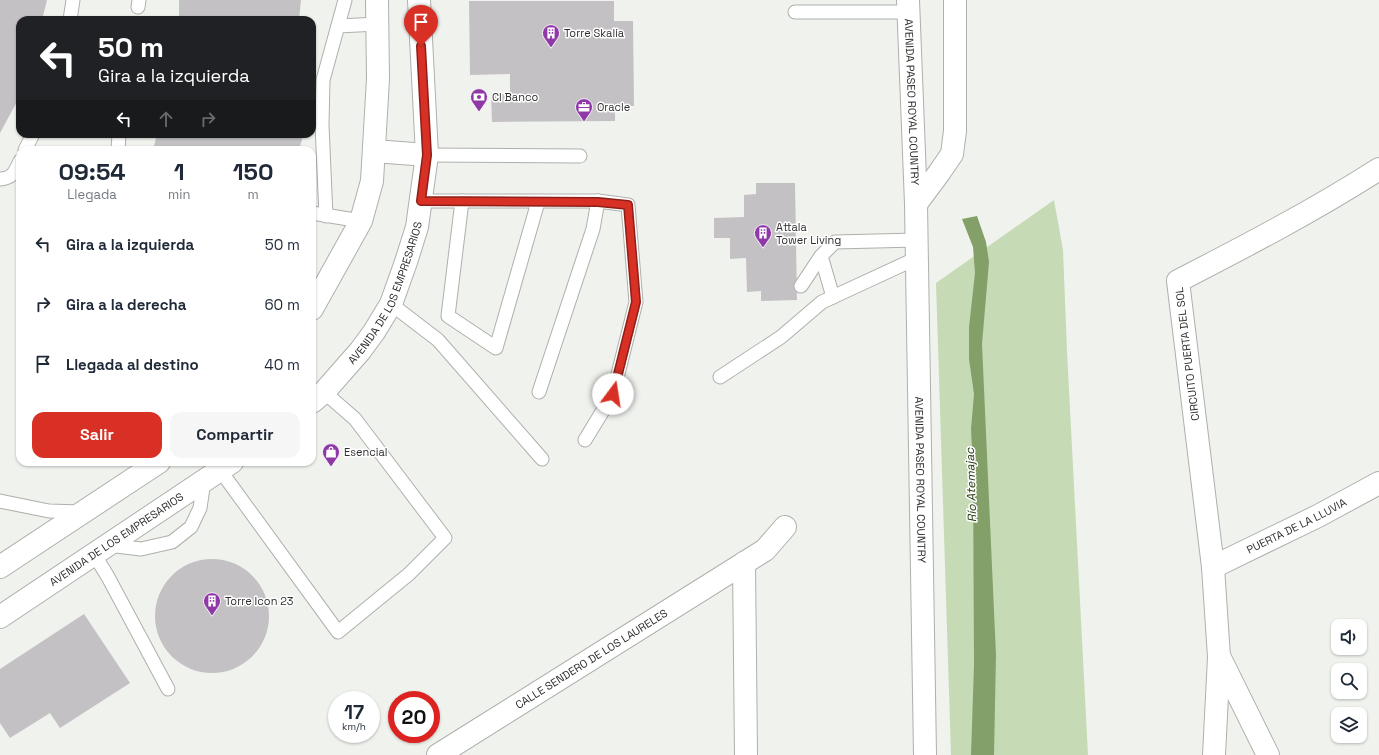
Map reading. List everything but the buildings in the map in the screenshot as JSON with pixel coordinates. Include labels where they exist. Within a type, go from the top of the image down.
[{"type":"street","points":[[316,302],[342,257],[360,221],[372,181],[378,80],[377,0]]},
{"type":"street","name":"AVENIDA DE LOS EMPRESARIOS","points":[[318,397],[367,342],[391,304],[417,227],[427,155],[419,0]]},
{"type":"street","name":"AVENIDA PASEO ROYAL COUNTRY","points":[[916,204],[952,154],[955,131],[955,0]]},
{"type":"street","name":"AVENIDA PASEO ROYAL COUNTRY","points":[[908,6],[916,204],[926,755]]},
{"type":"street","points":[[374,151],[427,155]]},
{"type":"street","name":"CIRCUITO PUERTA DEL SOL","points":[[1214,755],[1219,657],[1213,567],[1178,281],[1244,247],[1351,187],[1379,169]]},
{"type":"street","points":[[0,566],[153,466]]},
{"type":"street","name":"AVENIDA DE LOS EMPRESARIOS","points":[[0,617],[219,471]]},
{"type":"street","name":"PUERTA DE LA LLUVIA","points":[[1213,567],[1318,516],[1379,483]]},
{"type":"street","name":"CALLE SENDERO DE LOS LAURELES","points":[[438,755],[765,550],[785,527]]},
{"type":"street","points":[[744,563],[746,755]]},
{"type":"street","name":"CIRCUITO PUERTA DEL SOL","points":[[1219,657],[1268,755]]},
{"type":"lane","points":[[71,16],[73,0]]},
{"type":"lane","points":[[326,216],[322,125],[323,80],[345,0]]},
{"type":"lane","points":[[795,12],[908,6]]},
{"type":"lane","points":[[338,26],[378,24]]},
{"type":"lane","points":[[427,155],[580,156]]},
{"type":"lane","points":[[0,178],[10,178],[16,170]]},
{"type":"lane","points":[[421,201],[598,202],[628,205],[636,302],[613,394],[585,440]]},
{"type":"lane","points":[[462,201],[448,316],[496,348],[538,202]]},
{"type":"lane","points":[[539,392],[593,229],[598,202]]},
{"type":"lane","points":[[316,214],[360,221]]},
{"type":"lane","points":[[801,286],[821,256],[835,242],[917,249]]},
{"type":"lane","points":[[720,377],[781,337],[822,302],[917,249]]},
{"type":"lane","points":[[821,256],[833,297]]},
{"type":"lane","points":[[391,304],[438,340],[542,459]]},
{"type":"lane","points":[[168,689],[108,577],[101,550],[140,549],[172,542],[190,527],[219,471],[338,632],[409,574],[445,538],[355,419],[318,397]]},
{"type":"lane","points":[[0,501],[49,511],[82,512]]},
{"type":"shaded area","points":[[1054,200],[1063,250],[1088,755],[951,755],[936,283]]},
{"type":"shaded area","points":[[977,216],[986,242],[989,262],[982,344],[996,655],[994,755],[971,755],[974,665],[973,468],[971,429],[974,394],[969,359],[969,327],[975,273],[973,247],[962,219]]},
{"type":"place","name":"Torre Skalia","points":[[551,48]]},
{"type":"place","name":"CI Banco","points":[[479,112]]},
{"type":"place","name":"Oracle","points":[[584,122]]},
{"type":"place","name":"Attala Tower Living","points":[[763,248]]},
{"type":"place","name":"Esencial","points":[[331,467]]},
{"type":"place","name":"Torre Icon 23","points":[[212,616]]},
{"type":"route","points":[[421,46],[427,155],[421,201],[598,202],[628,205],[636,302],[613,394]]},
{"type":"water label","name":"Río Atemajac","points":[[971,485]]}]
